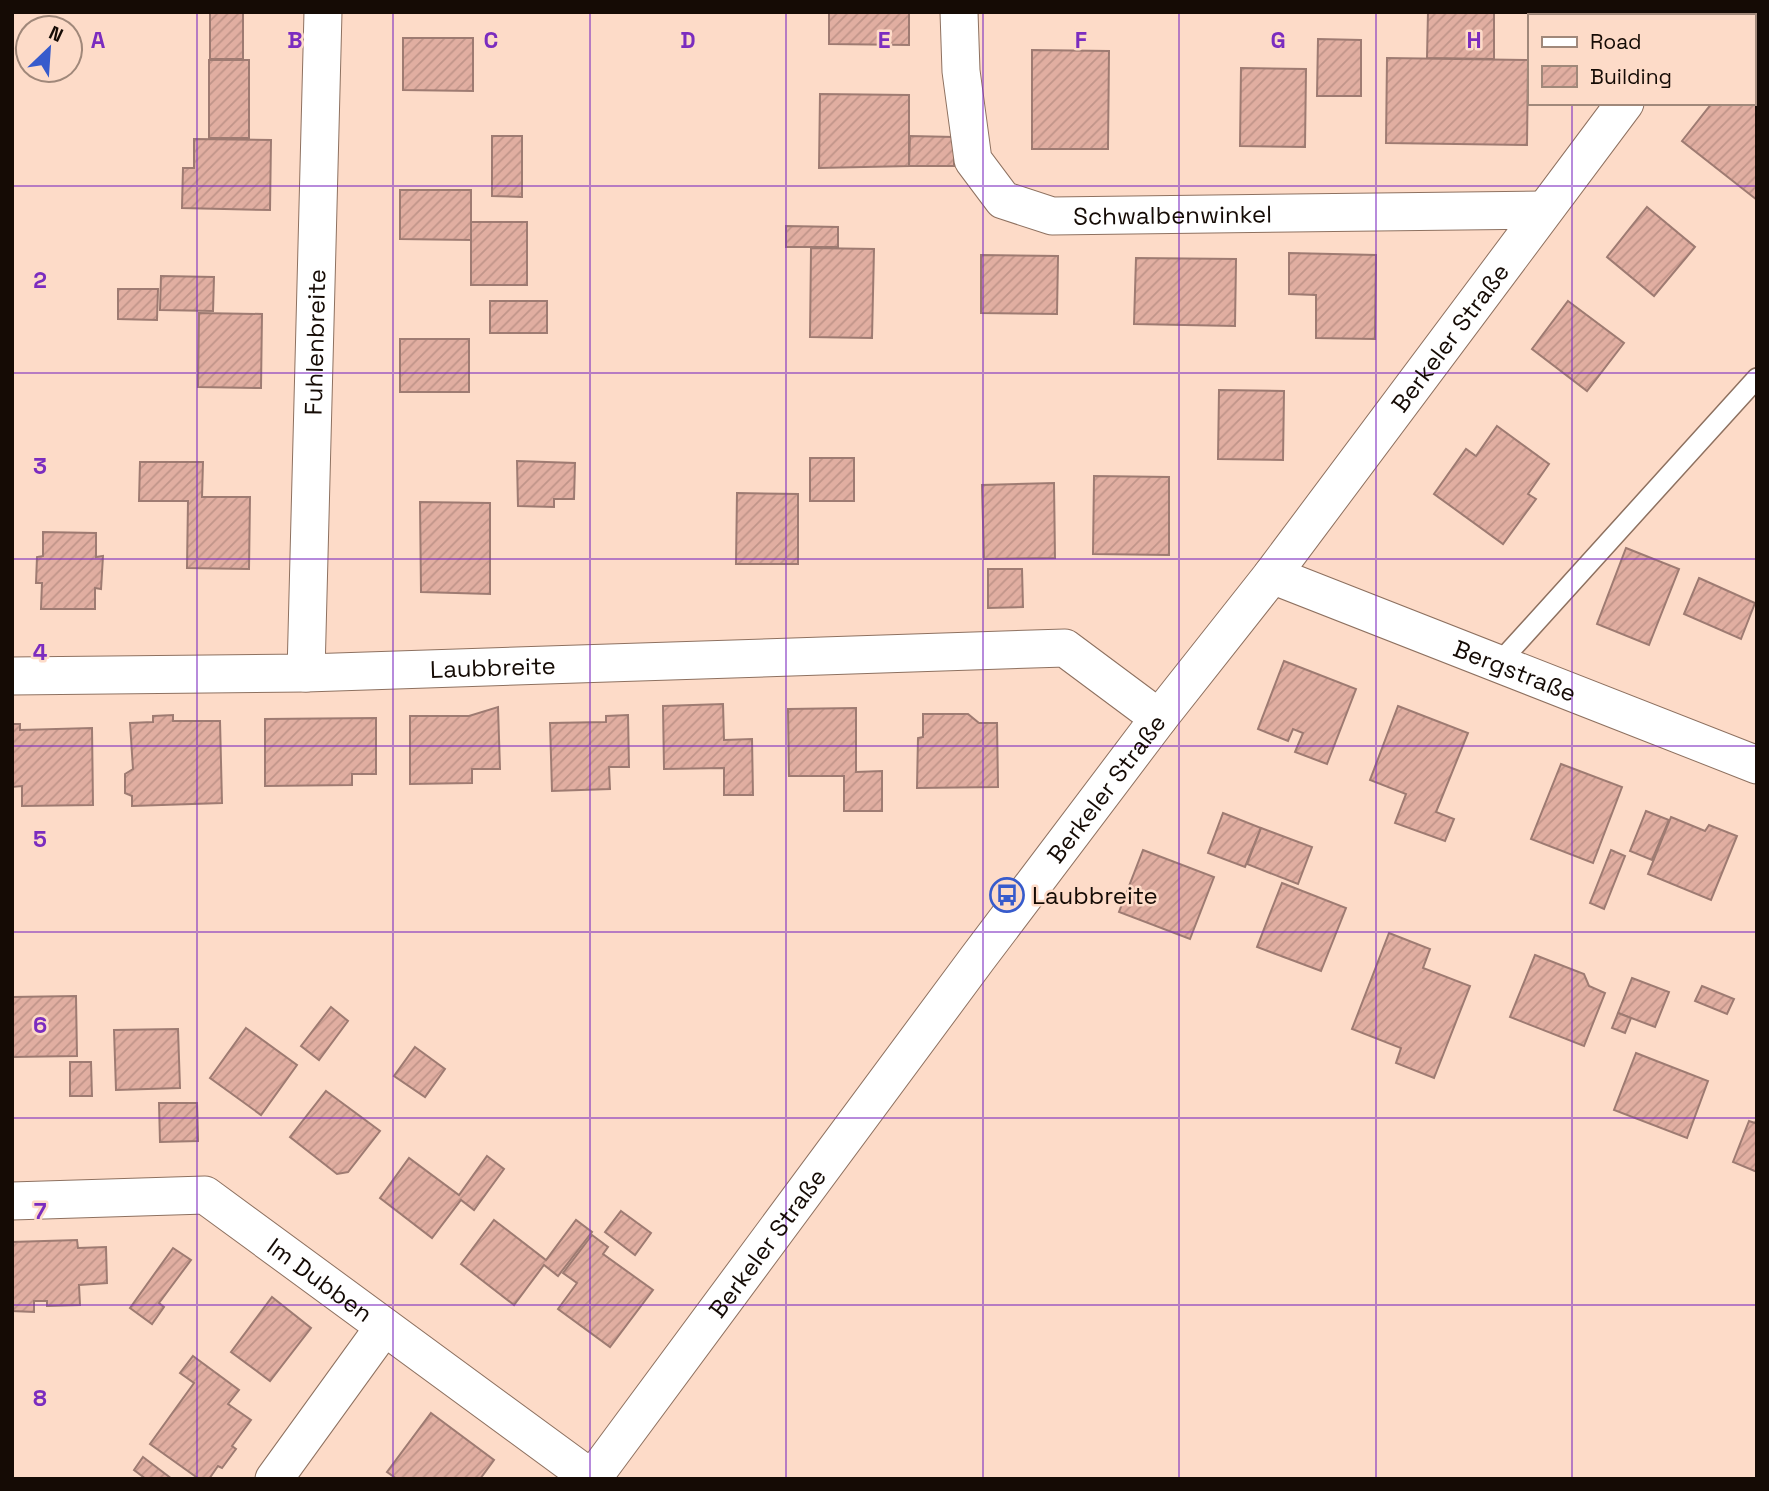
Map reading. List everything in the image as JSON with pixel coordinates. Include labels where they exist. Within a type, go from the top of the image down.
[{"type":"street","name":"Fuhlenbreite","points":[[306,673],[323,12]]},
{"type":"street","name":"Schwalbenwinkel","points":[[959,12],[961,71],[973,160],[1003,200],[1052,216],[1544,210]]},
{"type":"street","name":"Berkeler Straße","points":[[592,1479],[1159,718],[1272,575],[1623,105]]},
{"type":"street","name":"Bergstraße","points":[[1272,575],[1757,765]]},
{"type":"street","name":"Laubbreite","points":[[12,676],[306,673],[1065,648],[1159,718]]},
{"type":"street","name":"Im Dubben","points":[[12,1201],[205,1195],[592,1479]]},
{"type":"street","points":[[274,1479],[384,1327]]},
{"type":"lane","points":[[1498,664],[1757,378]]},
{"type":"building","points":[[210,12],[243,12],[243,59],[210,59]]},
{"type":"building","points":[[829,12],[909,12],[909,45],[829,44]]},
{"type":"building","points":[[1428,12],[1494,12],[1494,59],[1427,58]]},
{"type":"building","points":[[403,38],[473,38],[473,91],[403,90]]},
{"type":"building","points":[[1318,39],[1361,40],[1361,96],[1317,96]]},
{"type":"building","points":[[1757,47],[1757,104],[1755,102]]},
{"type":"building","points":[[1032,50],[1109,51],[1108,149],[1032,149]]},
{"type":"building","points":[[1387,58],[1528,60],[1527,145],[1386,143]]},
{"type":"building","points":[[209,60],[249,60],[249,138],[209,138]]},
{"type":"building","points":[[1241,68],[1306,69],[1305,147],[1240,146]]},
{"type":"building","points":[[820,94],[909,95],[909,166],[819,168]]},
{"type":"building","points":[[1757,104],[1757,200],[1682,141],[1710,105]]},
{"type":"building","points":[[492,136],[522,136],[522,197],[492,196]]},
{"type":"building","points":[[910,136],[954,137],[954,166],[909,166]]},
{"type":"building","points":[[194,139],[271,140],[270,210],[182,208],[183,168],[194,168]]},
{"type":"building","points":[[400,190],[471,190],[471,240],[400,239]]},
{"type":"building","points":[[1647,207],[1695,247],[1654,296],[1607,257]]},
{"type":"building","points":[[471,222],[527,222],[527,285],[471,285]]},
{"type":"building","points":[[786,226],[838,227],[838,247],[786,247]]},
{"type":"building","points":[[811,248],[874,249],[872,338],[810,337]]},
{"type":"building","points":[[1289,253],[1376,255],[1375,339],[1316,338],[1316,295],[1289,294]]},
{"type":"building","points":[[981,255],[1058,256],[1057,314],[981,313]]},
{"type":"building","points":[[1136,258],[1236,259],[1235,326],[1134,324]]},
{"type":"building","points":[[161,276],[214,277],[213,311],[160,310]]},
{"type":"building","points":[[118,289],[158,289],[157,320],[118,319]]},
{"type":"building","points":[[490,301],[547,301],[547,333],[490,333]]},
{"type":"building","points":[[1568,301],[1624,343],[1587,391],[1532,349]]},
{"type":"building","points":[[199,313],[262,314],[261,388],[198,387]]},
{"type":"building","points":[[400,339],[469,339],[469,392],[400,392]]},
{"type":"building","points":[[1219,390],[1284,391],[1283,460],[1218,459]]},
{"type":"building","points":[[1497,426],[1549,464],[1528,494],[1536,499],[1503,544],[1434,494],[1466,449],[1476,456]]},
{"type":"building","points":[[810,458],[854,458],[854,501],[810,501]]},
{"type":"building","points":[[517,461],[575,463],[574,499],[554,499],[554,507],[518,506]]},
{"type":"building","points":[[140,462],[203,462],[202,497],[250,497],[249,569],[187,568],[188,501],[139,501]]},
{"type":"building","points":[[1094,476],[1169,477],[1169,555],[1093,554]]},
{"type":"building","points":[[1054,483],[1055,558],[984,559],[982,485]]},
{"type":"building","points":[[737,493],[798,494],[798,564],[736,564]]},
{"type":"building","points":[[420,502],[490,503],[490,594],[421,592]]},
{"type":"building","points":[[43,532],[96,533],[96,557],[103,556],[101,589],[95,588],[95,609],[41,609],[42,583],[36,583],[37,557],[43,556]]},
{"type":"building","points":[[1626,548],[1679,569],[1649,645],[1597,624]]},
{"type":"building","points":[[988,569],[1022,569],[1023,607],[988,608]]},
{"type":"building","points":[[1699,578],[1755,603],[1741,639],[1684,614]]},
{"type":"building","points":[[1284,661],[1356,689],[1327,764],[1295,752],[1303,733],[1293,729],[1288,741],[1258,729]]},
{"type":"building","points":[[723,704],[724,740],[752,739],[753,795],[724,795],[724,768],[664,769],[663,706]]},
{"type":"building","points":[[1398,706],[1468,733],[1436,812],[1454,819],[1445,841],[1395,823],[1406,794],[1370,780]]},
{"type":"building","points":[[498,707],[500,769],[472,769],[472,783],[410,784],[410,716],[469,716]]},
{"type":"building","points":[[856,708],[856,772],[882,771],[882,811],[844,811],[844,776],[789,776],[788,709]]},
{"type":"building","points":[[923,714],[968,714],[979,723],[997,723],[998,787],[917,788],[918,738],[923,737]]},
{"type":"building","points":[[173,715],[173,721],[220,721],[222,803],[132,806],[132,796],[125,793],[125,774],[133,769],[130,723],[153,722],[153,716]]},
{"type":"building","points":[[628,715],[629,767],[609,767],[610,789],[552,791],[550,723],[606,722],[606,716]]},
{"type":"building","points":[[376,718],[376,774],[352,774],[352,785],[265,786],[265,719]]},
{"type":"building","points":[[12,724],[20,724],[20,730],[92,728],[93,805],[22,806],[22,786],[12,787]]},
{"type":"building","points":[[1561,764],[1622,787],[1593,863],[1531,839]]},
{"type":"building","points":[[1646,811],[1669,820],[1652,860],[1630,851]]},
{"type":"building","points":[[1223,813],[1261,828],[1245,867],[1208,853]]},
{"type":"building","points":[[1671,817],[1705,831],[1709,825],[1737,836],[1711,900],[1648,874]]},
{"type":"building","points":[[1261,828],[1312,847],[1298,884],[1247,864]]},
{"type":"building","points":[[1143,850],[1214,877],[1190,939],[1119,912]]},
{"type":"building","points":[[1611,850],[1625,856],[1604,909],[1590,903]]},
{"type":"building","points":[[1282,883],[1346,908],[1321,971],[1257,947]]},
{"type":"building","points":[[1389,933],[1430,949],[1423,968],[1470,986],[1434,1078],[1396,1063],[1401,1048],[1352,1029]]},
{"type":"building","points":[[1535,955],[1584,974],[1589,986],[1605,993],[1584,1046],[1510,1017]]},
{"type":"building","points":[[1632,978],[1669,992],[1655,1027],[1618,1013]]},
{"type":"building","points":[[1702,986],[1734,999],[1727,1014],[1695,1001]]},
{"type":"building","points":[[76,996],[77,1056],[12,1057],[12,997]]},
{"type":"building","points":[[331,1007],[348,1021],[319,1060],[301,1046]]},
{"type":"building","points":[[1618,1013],[1631,1018],[1625,1033],[1612,1028]]},
{"type":"building","points":[[246,1028],[297,1065],[261,1115],[210,1078]]},
{"type":"building","points":[[178,1029],[180,1088],[116,1090],[114,1030]]},
{"type":"building","points":[[415,1047],[445,1069],[425,1097],[394,1076]]},
{"type":"building","points":[[1636,1053],[1708,1081],[1687,1138],[1614,1110]]},
{"type":"building","points":[[70,1062],[91,1062],[92,1096],[70,1096]]},
{"type":"building","points":[[326,1091],[380,1131],[348,1172],[337,1174],[290,1137]]},
{"type":"building","points":[[159,1103],[197,1103],[198,1141],[160,1142]]},
{"type":"building","points":[[1757,1118],[1757,1172],[1733,1162],[1749,1121],[1755,1123]]},
{"type":"building","points":[[487,1156],[504,1169],[474,1210],[461,1200],[432,1238],[380,1198],[409,1158],[459,1195]]},
{"type":"building","points":[[621,1211],[651,1233],[635,1255],[605,1232]]},
{"type":"building","points":[[494,1220],[546,1260],[576,1220],[592,1232],[558,1276],[544,1265],[514,1305],[461,1264]]},
{"type":"building","points":[[592,1235],[608,1247],[603,1254],[653,1290],[610,1347],[558,1309],[577,1283],[563,1273]]},
{"type":"building","points":[[77,1240],[78,1248],[106,1247],[107,1283],[79,1285],[80,1305],[47,1306],[47,1301],[34,1301],[34,1312],[12,1311],[12,1242]]},
{"type":"building","points":[[173,1248],[191,1260],[159,1303],[164,1307],[152,1324],[130,1308]]},
{"type":"building","points":[[272,1297],[311,1328],[270,1381],[231,1352]]},
{"type":"building","points":[[193,1356],[239,1390],[228,1404],[251,1420],[232,1446],[236,1449],[222,1468],[218,1466],[209,1479],[199,1479],[150,1444],[194,1383],[180,1373]]},
{"type":"building","points":[[431,1413],[494,1460],[480,1479],[397,1479],[387,1472]]},
{"type":"building","points":[[143,1457],[172,1479],[146,1479],[134,1470]]},
{"type":"place","name":"Laubbreite","points":[[1007,895]]}]
